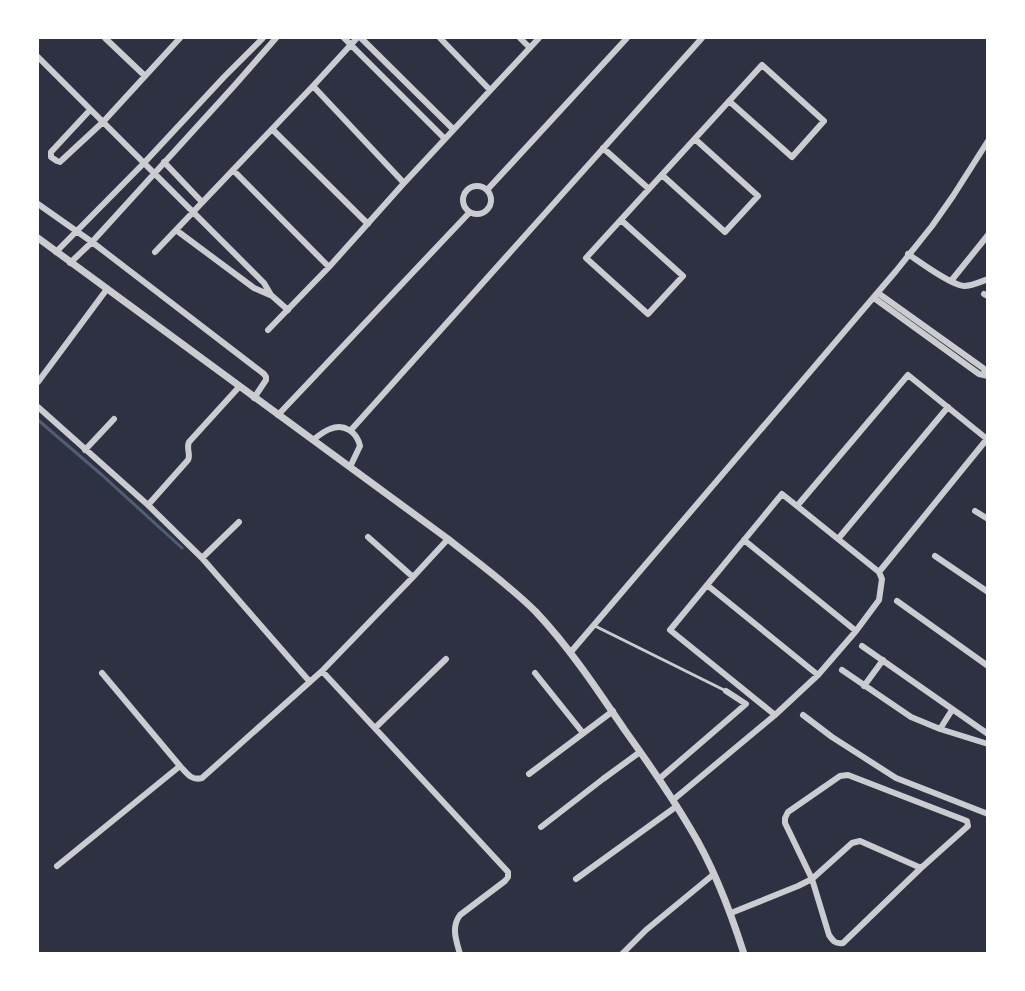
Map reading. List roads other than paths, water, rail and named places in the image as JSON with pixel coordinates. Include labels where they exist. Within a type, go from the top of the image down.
[{"type":"street","points":[[105,38],[145,76]]},
{"type":"street","points":[[90,111],[51,152],[51,157],[60,162],[102,123],[180,38]]},
{"type":"street","points":[[56,252],[263,38]]},
{"type":"street","points":[[70,263],[92,242],[276,38]]},
{"type":"street","points":[[344,38],[445,138]]},
{"type":"street","points":[[155,252],[359,38],[453,129]]},
{"type":"street","points":[[440,38],[490,90]]},
{"type":"street","points":[[520,38],[530,48]]},
{"type":"street","points":[[268,330],[329,267],[453,129],[539,38]]},
{"type":"street","points":[[487,190],[627,38]]},
{"type":"street","points":[[351,430],[702,38]]},
{"type":"street","points":[[38,57],[256,275],[271,295],[288,310]]},
{"type":"street","points":[[621,219],[683,276],[648,314],[586,258],[621,219],[662,176],[729,101],[762,65],[824,122],[792,157],[729,101]]},
{"type":"street","points":[[387,81],[395,73]]},
{"type":"street","points":[[224,77],[234,86]]},
{"type":"street","points":[[313,86],[404,183]]},
{"type":"street","points":[[272,129],[368,224]]},
{"type":"street","points":[[662,176],[725,232],[758,196],[695,139]]},
{"type":"street","points":[[570,653],[876,295],[932,226],[987,141]]},
{"type":"street","points":[[603,148],[649,189]]},
{"type":"street","points":[[164,162],[202,202]]},
{"type":"street","points":[[233,170],[329,267]]},
{"type":"street","points":[[474,186],[481,186],[490,195],[490,207],[486,212],[480,214],[469,213],[462,201],[463,194],[474,186]]},
{"type":"street","points":[[38,204],[92,242],[264,374],[266,380],[254,398]]},
{"type":"street","points":[[278,415],[469,213]]},
{"type":"street","points":[[176,230],[254,288],[271,295]]},
{"type":"street","points":[[951,281],[987,236]]},
{"type":"street","points":[[38,238],[448,539],[506,584],[537,613],[613,711],[692,829],[714,874],[737,911],[744,954]]},
{"type":"street","points":[[908,254],[963,286],[977,284],[987,279]]},
{"type":"street","points":[[38,382],[107,289]]},
{"type":"street","points":[[876,295],[983,368],[987,375]]},
{"type":"street","points":[[797,506],[908,375],[948,407],[987,439],[879,572]]},
{"type":"street","points":[[148,505],[188,460],[189,442],[239,387]]},
{"type":"street","points":[[38,407],[148,505],[202,558],[310,682]]},
{"type":"street","points":[[838,539],[948,407]]},
{"type":"street","points":[[86,450],[114,419]]},
{"type":"street","points":[[313,440],[331,428],[351,430],[356,435],[360,446],[350,467]]},
{"type":"street","points":[[576,879],[675,803],[775,715],[818,675],[879,600],[882,579],[879,572],[782,494],[670,630],[775,715]]},
{"type":"street","points":[[975,511],[987,519]]},
{"type":"street","points":[[202,558],[239,522]]},
{"type":"street","points":[[368,537],[413,577]]},
{"type":"street","points":[[102,673],[191,778],[202,778],[310,682],[448,539]]},
{"type":"street","points":[[744,540],[856,631]]},
{"type":"street","points":[[935,556],[987,592]]},
{"type":"street","points":[[707,585],[818,675]]},
{"type":"street","points":[[897,602],[987,666]]},
{"type":"street","points":[[862,645],[987,734]]},
{"type":"street","points":[[377,726],[446,659]]},
{"type":"street","points":[[864,686],[883,660]]},
{"type":"street","points":[[322,670],[377,726],[508,872],[505,881],[460,915],[456,921],[454,927],[460,954]]},
{"type":"street","points":[[842,670],[911,717],[987,744]]},
{"type":"street","points":[[535,674],[583,733]]},
{"type":"street","points":[[659,779],[746,704],[726,691]]},
{"type":"street","points":[[940,729],[952,710]]},
{"type":"street","points":[[529,774],[613,711]]},
{"type":"street","points":[[803,715],[832,737],[897,778],[987,814]]},
{"type":"street","points":[[541,827],[640,752]]},
{"type":"street","points":[[57,866],[180,766]]},
{"type":"street","points":[[848,775],[967,821],[966,829],[921,868],[843,943],[834,942],[829,935],[812,879],[785,823],[785,818],[788,812],[840,776],[848,775]]},
{"type":"street","points":[[737,911],[812,879],[852,843],[860,841],[921,868]]},
{"type":"street","points":[[622,954],[646,930],[714,874]]},
{"type":"lane","points":[[594,625],[726,691]]},
{"type":"waterway","points":[[38,420],[182,548]]}]
